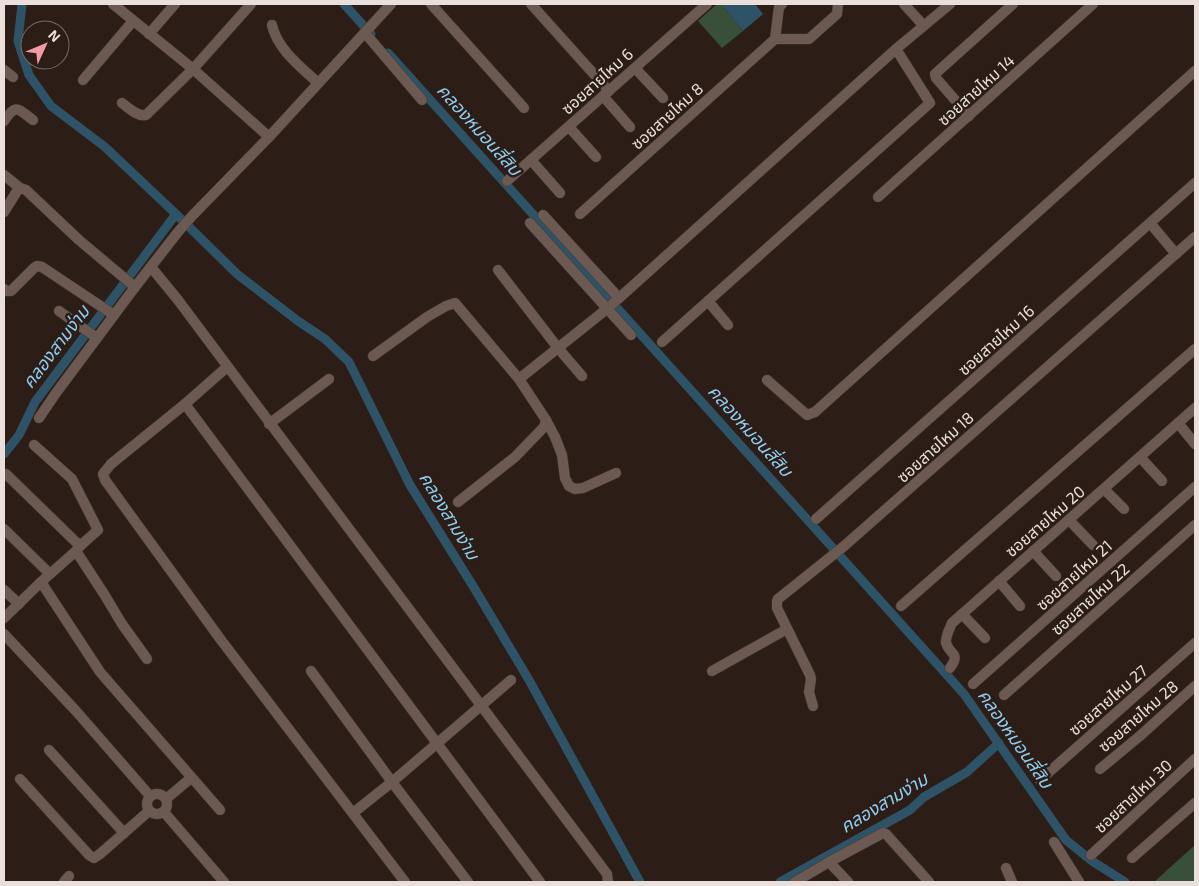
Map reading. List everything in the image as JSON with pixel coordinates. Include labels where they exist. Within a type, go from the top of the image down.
[{"type":"street","points":[[113,4],[192,69],[269,137]]},
{"type":"street","points":[[149,34],[175,4]]},
{"type":"street","points":[[122,103],[139,115],[146,115],[192,69],[251,4]]},
{"type":"street","points":[[39,418],[133,286],[151,267],[178,232],[269,137],[391,4]]},
{"type":"street","points":[[431,4],[524,108]]},
{"type":"street","points":[[531,4],[606,94],[630,127]]},
{"type":"street","name":"ซอยสายไหม 6","points":[[507,181],[707,4]]},
{"type":"street","points":[[782,4],[779,6],[775,39],[809,39],[837,14],[838,4]]},
{"type":"street","points":[[904,4],[923,25]]},
{"type":"street","points":[[519,379],[607,309],[896,49],[950,4]]},
{"type":"street","points":[[969,116],[936,78],[935,74],[1013,4]]},
{"type":"street","name":"ซอยสายไหม 14","points":[[878,197],[1091,4]]},
{"type":"street","points":[[83,80],[134,21]]},
{"type":"street","points":[[272,25],[274,34],[283,48],[318,83]]},
{"type":"street","points":[[366,32],[422,100]]},
{"type":"street","name":"ซอยสายไหม 8","points":[[580,214],[775,39]]},
{"type":"street","points":[[662,342],[930,103],[896,49]]},
{"type":"street","points":[[635,68],[663,98]]},
{"type":"street","points":[[4,70],[13,77]]},
{"type":"street","points":[[767,380],[807,415],[815,412],[1195,71]]},
{"type":"street","points":[[4,121],[13,109],[18,109],[33,120]]},
{"type":"street","points":[[569,127],[596,157]]},
{"type":"street","points":[[532,160],[560,193]]},
{"type":"street","points":[[4,175],[20,188],[26,190],[79,240],[133,286]]},
{"type":"street","name":"ซอยสายไหม 16","points":[[816,518],[1195,183]]},
{"type":"street","points":[[4,212],[20,188]]},
{"type":"street","points":[[543,215],[617,300]]},
{"type":"street","points":[[530,222],[630,335]]},
{"type":"street","points":[[1150,223],[1176,254]]},
{"type":"street","name":"ซอยสายไหม 18","points":[[813,706],[809,692],[811,679],[777,608],[777,601],[844,547],[1195,237]]},
{"type":"street","points":[[4,289],[11,291],[34,268],[37,266],[42,267],[113,314]]},
{"type":"street","points":[[151,267],[178,300],[607,874],[608,882]]},
{"type":"street","points":[[498,270],[582,376]]},
{"type":"street","points":[[708,301],[728,325]]},
{"type":"street","points":[[373,356],[427,318],[446,306],[455,303],[519,379],[546,420],[562,456],[569,486],[574,489],[583,488],[616,473]]},
{"type":"street","points":[[59,311],[96,337]]},
{"type":"street","points":[[901,606],[1195,349]]},
{"type":"street","points":[[227,367],[111,464],[103,474],[105,480],[221,640],[405,882]]},
{"type":"street","points":[[269,424],[329,379]]},
{"type":"street","points":[[185,404],[540,882]]},
{"type":"street","name":"ซอยสายไหม 20","points":[[950,668],[955,661],[955,657],[946,642],[952,623],[1195,408]]},
{"type":"street","points":[[458,502],[515,457],[544,427],[546,420]]},
{"type":"street","points":[[1178,423],[1195,444]]},
{"type":"street","points":[[4,618],[98,530],[72,479],[34,445]]},
{"type":"street","points":[[1140,457],[1162,481]]},
{"type":"street","points":[[6,474],[78,548],[122,624],[148,659]]},
{"type":"street","name":"ซอยสายไหม 21","points":[[973,684],[1195,487]]},
{"type":"street","points":[[1104,489],[1124,509]]},
{"type":"street","points":[[1069,520],[1094,545]]},
{"type":"street","name":"ซอยสายไหม 22","points":[[1004,695],[1195,525]]},
{"type":"street","points":[[4,529],[50,574]]},
{"type":"street","points":[[1033,551],[1056,576]]},
{"type":"street","points":[[999,581],[1020,606]]},
{"type":"street","points":[[41,582],[100,672],[220,810]]},
{"type":"street","points":[[4,590],[18,604]]},
{"type":"street","points":[[962,614],[985,638]]},
{"type":"street","points":[[4,625],[4,635],[76,711],[150,796]]},
{"type":"street","points":[[712,671],[787,629]]},
{"type":"street","name":"ซอยสายไหม 27","points":[[1040,780],[1195,642]]},
{"type":"street","points":[[311,671],[468,882]]},
{"type":"street","points":[[353,813],[512,680]]},
{"type":"street","name":"ซอยสายไหม 28","points":[[1100,769],[1195,686]]},
{"type":"street","points":[[50,750],[124,833]]},
{"type":"street","name":"ซอยสายไหม 30","points":[[1091,854],[1195,759]]},
{"type":"street","points":[[166,799],[191,778]]},
{"type":"street","points":[[20,779],[89,855],[94,858],[149,811]]},
{"type":"street","points":[[157,794],[164,796],[167,806],[164,812],[158,815],[149,811],[146,805],[150,796],[157,794]]},
{"type":"street","points":[[1132,858],[1195,803]]},
{"type":"street","points":[[164,812],[224,882]]},
{"type":"street","points":[[795,882],[883,833],[886,834],[929,882]]},
{"type":"street","points":[[1054,842],[1079,882]]},
{"type":"street","points":[[829,862],[848,882]]},
{"type":"street","points":[[1006,868],[1012,882]]},
{"type":"green space","points":[[717,4],[721,4],[743,31],[722,48],[698,21]]},
{"type":"green space","points":[[1195,845],[1195,882],[1154,882]]},
{"type":"water","points":[[721,4],[755,4],[763,14],[743,31]]},
{"type":"waterway","name":"คลองสามง่าม","points":[[4,454],[19,435],[35,402],[176,214],[105,147],[51,106],[29,75],[18,41],[22,4]]},
{"type":"waterway","name":"คลองหมอนสี่สิบ","points":[[344,4],[371,34]]},
{"type":"waterway","name":"คลองหมอนสี่สิบ","points":[[388,53],[964,694],[1066,840],[1092,861],[1125,882]]},
{"type":"waterway","name":"คลองสามง่าม","points":[[176,214],[237,274],[298,321],[325,339],[349,362],[410,485],[529,680],[640,882]]},
{"type":"waterway","name":"คลองสามง่าม","points":[[780,882],[910,810],[924,797],[967,772],[999,743]]}]
